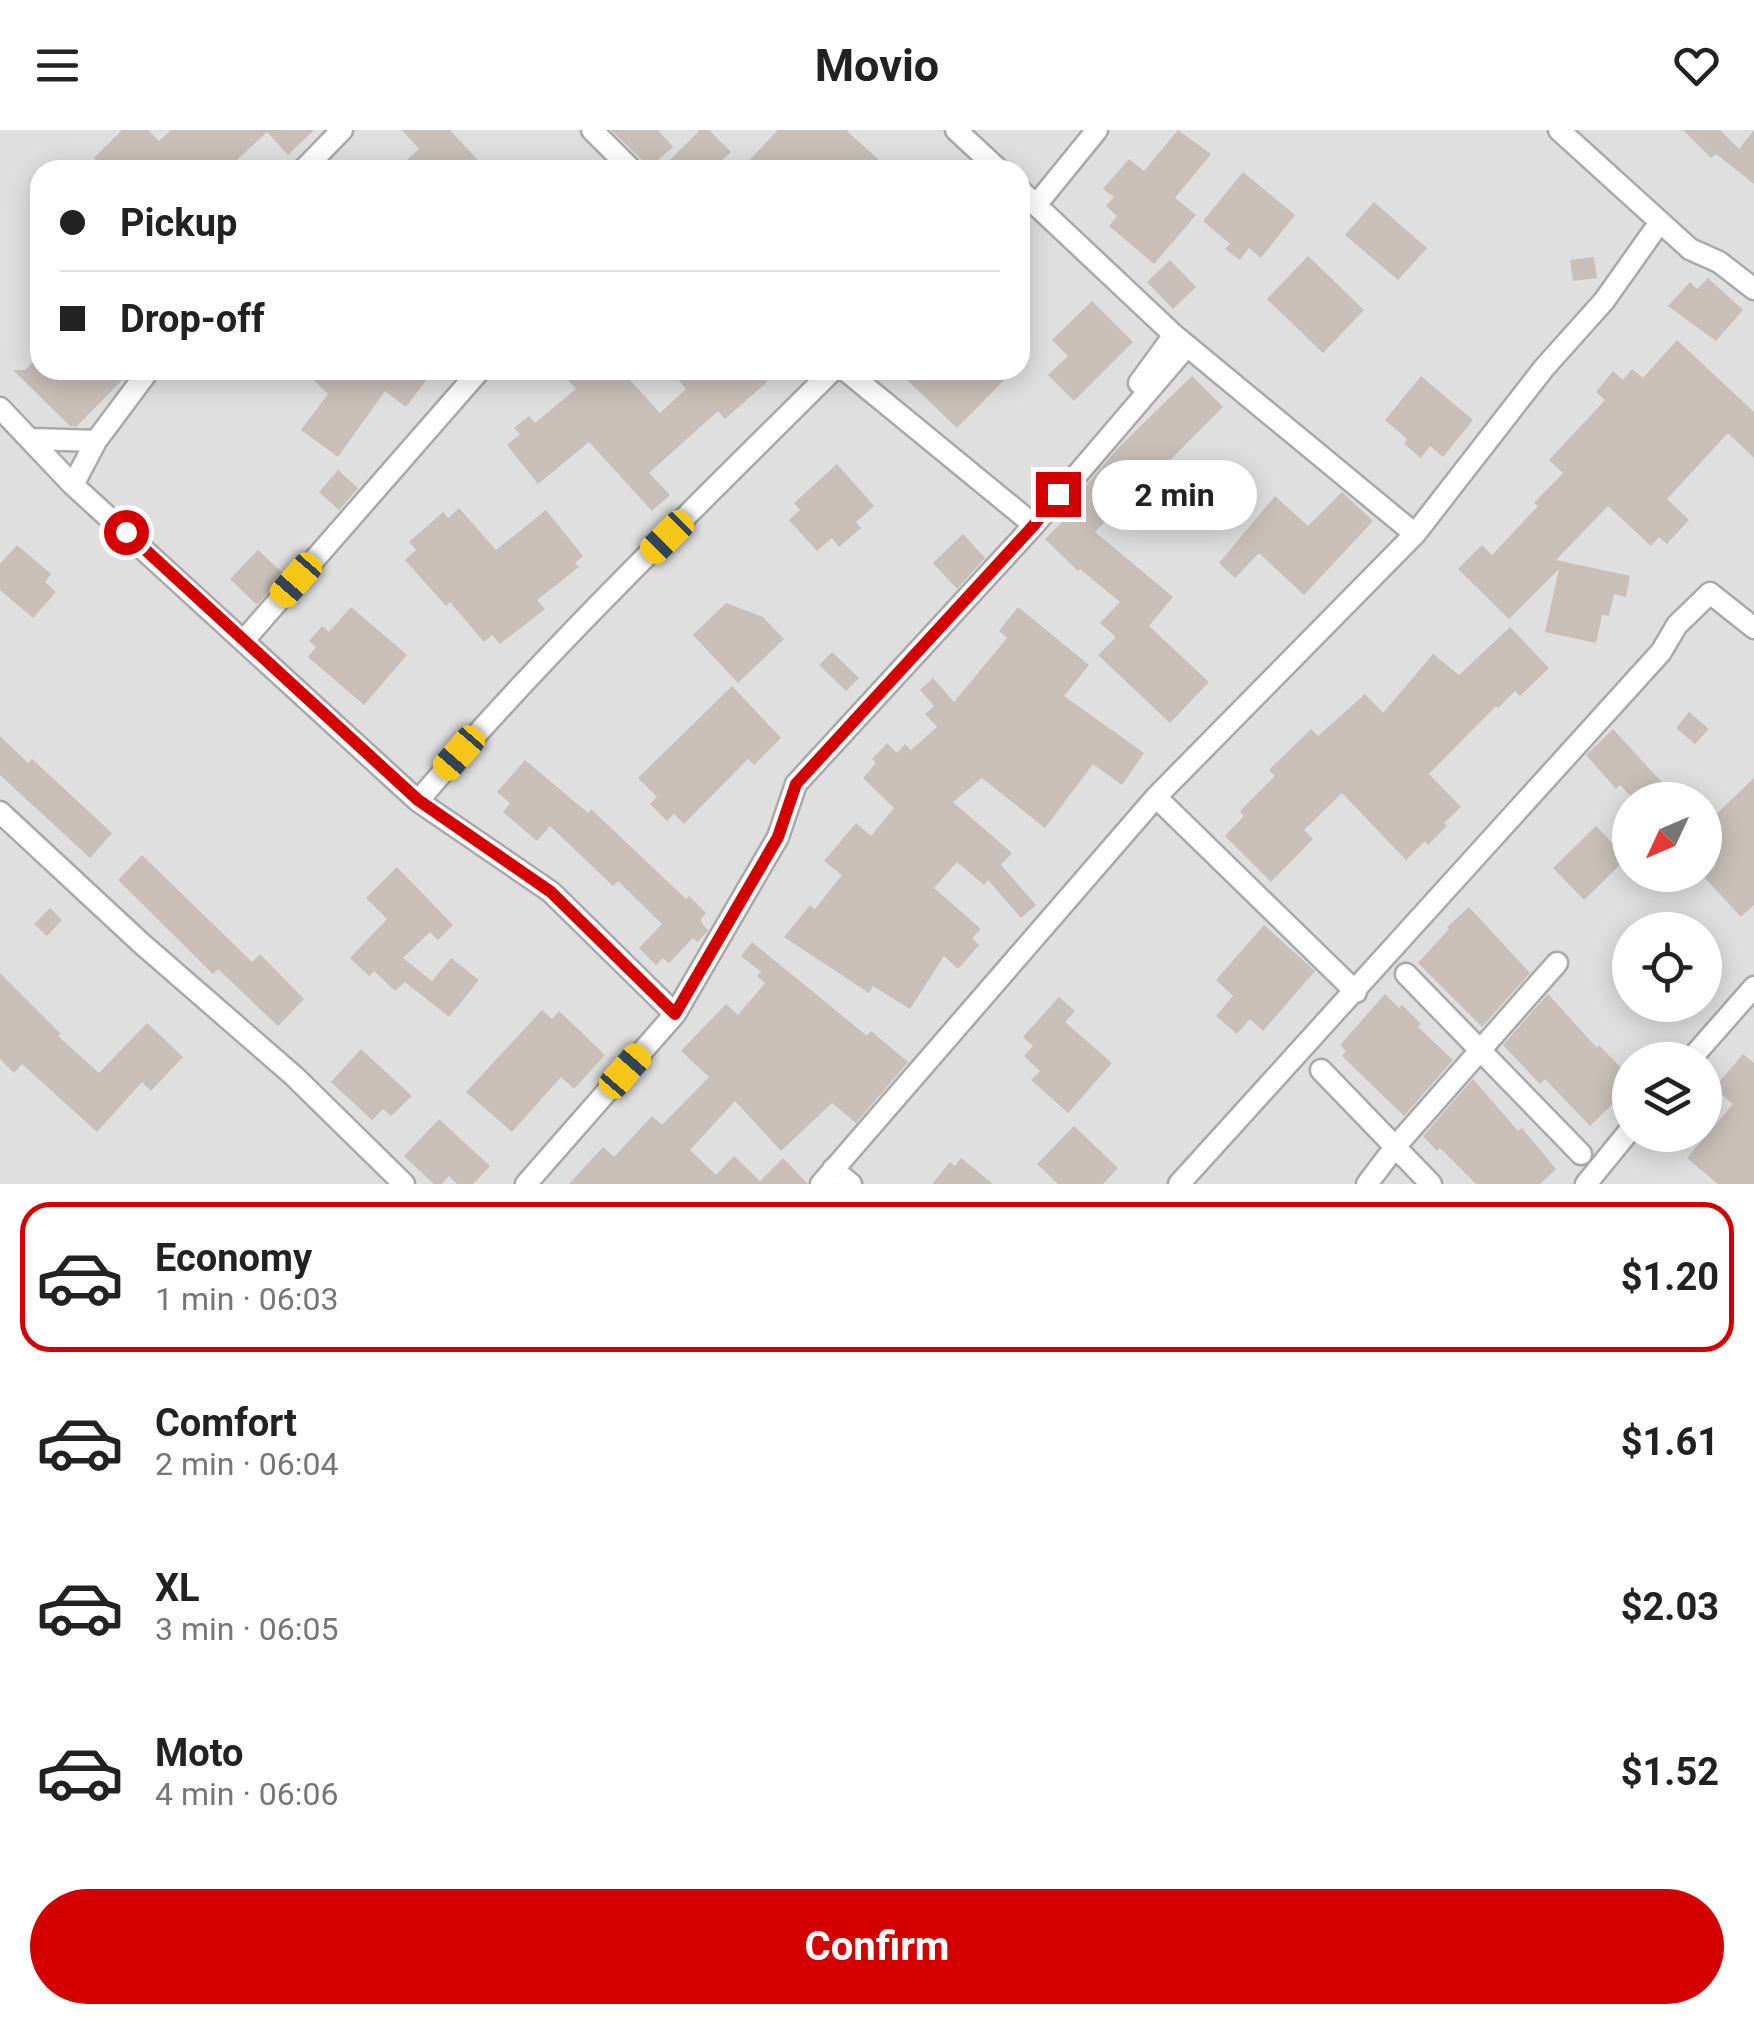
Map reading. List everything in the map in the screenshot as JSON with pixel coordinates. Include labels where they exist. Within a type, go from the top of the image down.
[{"type":"street","points":[[312,160],[342,130]]},
{"type":"street","points":[[592,130],[622,160]]},
{"type":"street","points":[[956,130],[988,160]]},
{"type":"street","points":[[1030,195],[1097,130]]},
{"type":"street","points":[[1559,130],[1690,249],[1719,262],[1754,289]]},
{"type":"street","points":[[1030,199],[1180,341],[1415,534]]},
{"type":"street","points":[[851,1184],[827,1176],[1156,797],[1415,534],[1544,368],[1604,301],[1660,222]]},
{"type":"street","points":[[526,1184],[675,1014],[778,837],[796,784],[1034,525],[1180,341]]},
{"type":"street","points":[[73,485],[96,441],[142,380]]},
{"type":"street","points":[[245,639],[471,380]]},
{"type":"street","points":[[418,800],[556,648],[823,380]]},
{"type":"street","points":[[856,380],[1034,525]]},
{"type":"street","points":[[0,408],[73,485],[418,800],[551,892],[675,1014]]},
{"type":"street","points":[[32,439],[96,441]]},
{"type":"street","points":[[1179,1184],[1356,992],[1661,652],[1677,625],[1710,593],[1754,628]]},
{"type":"street","points":[[1156,797],[1356,992]]},
{"type":"street","points":[[0,812],[294,1076],[399,1183]]},
{"type":"street","points":[[1367,1184],[1394,1147],[1557,963]]},
{"type":"street","points":[[1406,974],[1582,1154]]},
{"type":"street","points":[[1706,1042],[1754,987]]},
{"type":"street","points":[[1321,1070],[1431,1184]]},
{"type":"street","points":[[1586,1184],[1612,1152]]},
{"type":"shaded area","points":[[0,130],[1754,130],[1754,1184],[0,1184]]},
{"type":"building","points":[[122,130],[148,130],[159,141],[171,130],[314,130],[288,155],[267,132],[237,160],[94,158]]},
{"type":"building","points":[[402,130],[450,130],[478,160],[407,160],[419,149]]},
{"type":"building","points":[[611,130],[658,130],[673,147],[658,160],[642,160]]},
{"type":"building","points":[[700,130],[709,130],[731,152],[723,160],[670,160]]},
{"type":"building","points":[[778,130],[846,130],[879,160],[750,160]]},
{"type":"building","points":[[1178,130],[1211,154],[1175,198],[1196,215],[1154,264],[1109,226],[1117,216],[1106,206],[1114,197],[1103,189],[1129,159],[1144,171]]},
{"type":"building","points":[[1683,130],[1720,130],[1739,149],[1754,130],[1754,184],[1716,154],[1711,158]]},
{"type":"building","points":[[1243,172],[1295,215],[1261,258],[1249,248],[1240,260],[1225,249],[1230,244],[1203,221]]},
{"type":"building","points":[[1374,202],[1427,248],[1398,280],[1345,235]]},
{"type":"building","points":[[1308,256],[1364,310],[1323,353],[1267,299]]},
{"type":"building","points":[[1594,257],[1597,278],[1573,281],[1570,260]]},
{"type":"building","points":[[1170,260],[1196,287],[1173,309],[1147,282]]},
{"type":"building","points":[[1708,278],[1743,310],[1716,341],[1668,306],[1690,282],[1697,289]]},
{"type":"building","points":[[1092,301],[1133,342],[1074,401],[1048,375],[1068,356],[1052,340]]},
{"type":"building","points":[[1677,340],[1754,412],[1754,458],[1728,433],[1667,499],[1689,520],[1667,544],[1659,537],[1651,546],[1608,506],[1556,560],[1630,576],[1626,597],[1614,594],[1609,616],[1602,615],[1596,643],[1545,632],[1559,569],[1509,619],[1458,569],[1482,545],[1492,555],[1538,506],[1534,503],[1563,473],[1549,460],[1605,400],[1596,392],[1613,371],[1623,380],[1632,369],[1643,378]]},
{"type":"building","points":[[30,365],[30,380],[122,380],[76,427],[70,426],[13,370],[25,370]]},
{"type":"building","points":[[1192,376],[1223,407],[1148,482],[1162,500],[1146,513],[1131,494],[1095,532],[1173,597],[1149,626],[1209,682],[1170,723],[1098,655],[1116,637],[1100,623],[1120,602],[1078,571],[1045,539],[1086,498],[1080,493],[1117,449]]},
{"type":"building","points":[[1421,376],[1473,420],[1443,457],[1430,446],[1421,458],[1385,420]]},
{"type":"building","points":[[313,380],[426,380],[406,407],[385,391],[338,457],[301,430],[328,394]]},
{"type":"building","points":[[568,380],[630,380],[660,413],[686,389],[678,380],[767,382],[725,419],[718,411],[649,473],[670,495],[652,511],[589,442],[538,484],[507,445],[520,434],[514,428],[529,416],[535,423],[576,389]]},
{"type":"building","points":[[907,380],[1004,380],[957,428]]},
{"type":"building","points":[[837,464],[874,506],[856,522],[861,528],[839,547],[832,538],[817,551],[789,520],[800,510],[794,503]]},
{"type":"building","points":[[338,470],[358,488],[339,510],[319,492]]},
{"type":"building","points":[[1342,492],[1373,521],[1304,595],[1259,553],[1235,578],[1219,563],[1275,496],[1308,526]]},
{"type":"building","points":[[459,508],[496,550],[546,510],[583,556],[575,563],[579,567],[537,600],[545,609],[500,644],[492,635],[484,642],[450,602],[446,606],[405,560],[416,550],[409,542],[443,512],[448,518]]},
{"type":"building","points":[[963,534],[985,558],[957,589],[933,563]]},
{"type":"building","points":[[17,545],[51,574],[45,582],[56,592],[33,618],[0,590],[0,564]]},
{"type":"building","points":[[258,550],[284,574],[257,605],[230,579]]},
{"type":"building","points":[[726,603],[763,617],[784,639],[738,683],[693,635]]},
{"type":"building","points":[[351,607],[407,655],[364,705],[308,657],[316,647],[309,641],[322,626],[329,632]]},
{"type":"building","points":[[1018,607],[1089,665],[1064,696],[1144,753],[1122,785],[1093,764],[1045,828],[982,778],[953,802],[1012,853],[1001,865],[1036,905],[1021,918],[988,880],[984,885],[957,862],[934,888],[981,929],[972,938],[979,945],[958,969],[944,956],[910,1009],[873,986],[869,993],[784,937],[810,905],[815,909],[842,875],[824,861],[856,823],[871,836],[894,808],[863,778],[876,763],[872,759],[887,743],[897,753],[905,744],[911,750],[937,727],[925,714],[934,706],[920,690],[933,678],[954,702],[1007,638],[999,631]]},
{"type":"building","points":[[1510,627],[1549,668],[1520,696],[1515,691],[1496,706],[1429,774],[1461,807],[1428,845],[1425,841],[1406,860],[1342,793],[1304,830],[1313,839],[1271,882],[1225,836],[1244,816],[1240,811],[1275,776],[1269,770],[1311,729],[1318,736],[1365,694],[1383,713],[1433,654],[1459,675]]},
{"type":"building","points":[[832,652],[859,678],[846,691],[819,665]]},
{"type":"building","points":[[732,686],[781,738],[754,765],[748,759],[684,824],[674,814],[667,821],[650,804],[657,797],[638,778]]},
{"type":"building","points":[[1689,712],[1709,729],[1695,744],[1676,728]]},
{"type":"building","points":[[1613,729],[1662,782],[1612,784],[1586,755]]},
{"type":"building","points":[[0,736],[28,763],[32,759],[112,833],[90,858],[0,775]]},
{"type":"building","points":[[525,760],[588,813],[591,809],[686,899],[689,896],[706,913],[700,920],[708,931],[697,942],[693,938],[669,963],[663,958],[656,965],[639,948],[662,924],[618,881],[613,886],[550,826],[537,841],[503,812],[510,803],[497,792]]},
{"type":"building","points":[[1754,778],[1754,905],[1741,917],[1718,892],[1722,892],[1722,809]]},
{"type":"building","points":[[1596,826],[1612,843],[1612,873],[1584,900],[1553,868]]},
{"type":"building","points":[[142,855],[252,962],[260,954],[304,999],[278,1026],[218,969],[213,974],[118,880]]},
{"type":"building","points":[[397,867],[453,925],[438,940],[430,932],[403,958],[432,981],[451,958],[479,980],[449,1017],[405,982],[395,991],[374,971],[369,976],[350,958],[387,919],[366,898]]},
{"type":"building","points":[[1469,907],[1530,973],[1482,1027],[1418,963]]},
{"type":"building","points":[[50,908],[62,920],[47,936],[34,924]]},
{"type":"building","points":[[1264,925],[1315,971],[1263,1031],[1250,1019],[1237,1034],[1216,1016],[1233,996],[1216,980]]},
{"type":"building","points":[[752,942],[867,1036],[871,1031],[908,1062],[856,1123],[832,1103],[781,1151],[735,1101],[690,1150],[716,1175],[734,1156],[760,1181],[783,1158],[808,1184],[569,1184],[603,1147],[614,1157],[652,1116],[662,1125],[709,1077],[681,1051],[726,1004],[738,1015],[765,983],[757,976],[761,972],[741,956]]},
{"type":"building","points":[[0,973],[61,1034],[58,1036],[99,1073],[147,1023],[183,1057],[151,1091],[142,1082],[97,1132],[22,1064],[14,1073],[0,1059]]},
{"type":"building","points":[[1385,994],[1399,1008],[1402,1005],[1421,1024],[1418,1027],[1453,1060],[1404,1116],[1342,1056],[1346,1051],[1340,1045]]},
{"type":"building","points":[[1548,994],[1597,1048],[1599,1045],[1612,1058],[1612,1105],[1590,1126],[1545,1079],[1540,1084],[1503,1045]]},
{"type":"building","points":[[1059,997],[1075,1011],[1065,1022],[1112,1063],[1068,1113],[1031,1080],[1040,1071],[1024,1056],[1033,1046],[1023,1037]]},
{"type":"building","points":[[542,1010],[552,1019],[559,1011],[605,1055],[574,1089],[561,1077],[512,1132],[466,1092]]},
{"type":"building","points":[[361,1049],[412,1096],[391,1116],[383,1109],[372,1120],[331,1082]]},
{"type":"building","points":[[1743,1054],[1754,1063],[1754,1184],[1718,1184],[1687,1158],[1692,1152],[1722,1152],[1722,1117],[1733,1104],[1722,1095],[1722,1079]]},
{"type":"building","points":[[1473,1079],[1556,1169],[1540,1184],[1476,1184],[1423,1136]]},
{"type":"building","points":[[439,1119],[490,1166],[473,1184],[457,1184],[449,1176],[442,1184],[434,1184],[404,1156]]},
{"type":"building","points":[[1074,1126],[1118,1168],[1103,1184],[1058,1184],[1037,1164]]},
{"type":"building","points":[[961,1158],[993,1184],[932,1184],[950,1162],[955,1166]]},
{"type":"route","points":[[126,532],[418,800],[551,892],[675,1014],[778,837],[796,784],[1058,494]]}]
